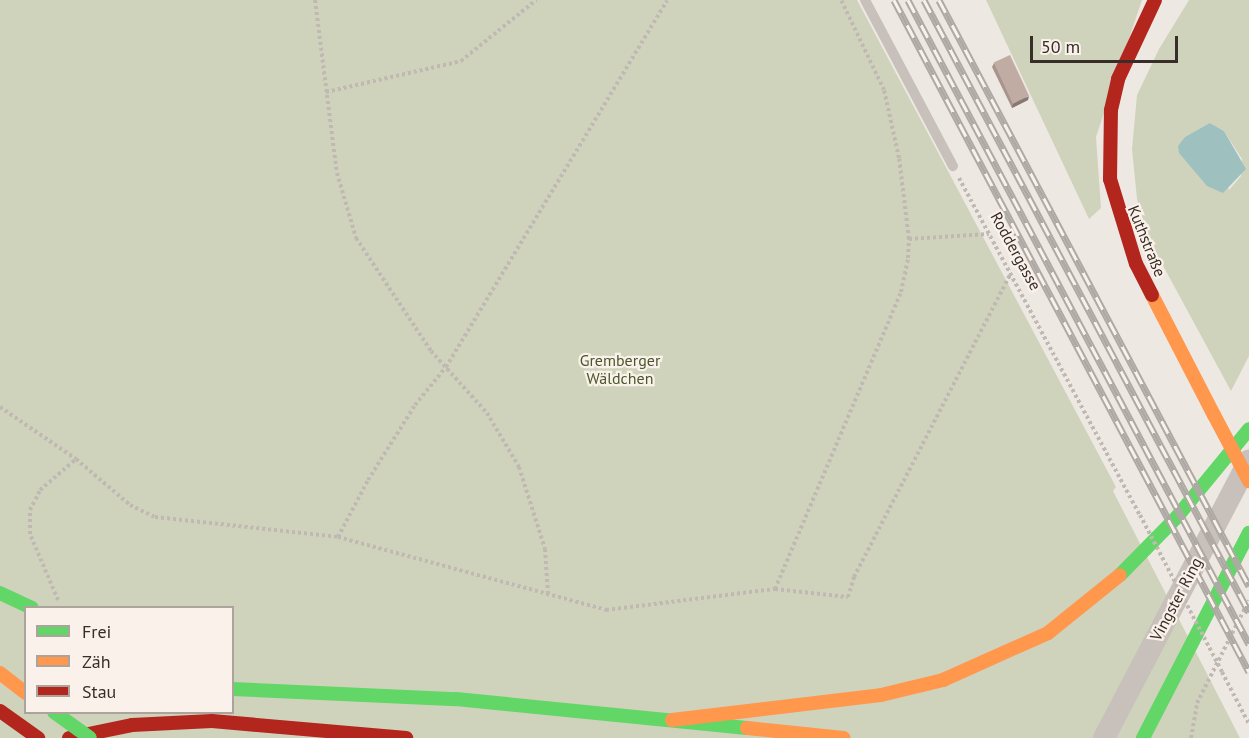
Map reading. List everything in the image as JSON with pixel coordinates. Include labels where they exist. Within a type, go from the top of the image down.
[{"type":"main road","name":"Kuthstraße","points":[[1155,0],[1129,49],[1111,110],[1108,147],[1111,188],[1136,264],[1249,481]]},
{"type":"main road","points":[[1144,24],[1166,0]]},
{"type":"main road","points":[[672,720],[881,695],[943,680],[1048,633],[1113,583],[1176,518],[1249,429]]},
{"type":"main road","name":"Vingster Ring","points":[[1143,738],[1246,543],[1249,533]]},
{"type":"main road","points":[[0,593],[28,606]]},
{"type":"main road","points":[[0,673],[23,691]]},
{"type":"main road","points":[[264,675],[328,691]]},
{"type":"main road","points":[[234,689],[328,691],[672,720],[843,738]]},
{"type":"main road","points":[[0,711],[38,738]]},
{"type":"main road","points":[[0,725],[30,714]]},
{"type":"main road","points":[[57,714],[90,738]]},
{"type":"main road","points":[[69,738],[132,725],[212,721],[406,738]]},
{"type":"street","name":"Vingster Ring","points":[[1104,738],[1249,461]]},
{"type":"lane","points":[[865,0],[953,166]]},
{"type":"path","points":[[315,0],[337,173],[356,238],[404,313],[446,367],[488,413],[519,467],[545,549],[548,594]]},
{"type":"path","points":[[326,92],[461,61],[536,0]]},
{"type":"path","points":[[338,537],[415,405],[446,367],[667,0]]},
{"type":"path","points":[[776,589],[901,292],[909,239],[899,158],[884,90],[841,0]]},
{"type":"path","name":"Roddergasse","points":[[953,166],[1249,724]]},
{"type":"path","points":[[909,239],[989,234]]},
{"type":"path","points":[[0,407],[76,459],[130,504],[155,516],[338,537],[606,610],[776,589],[848,597],[854,578],[1011,273]]},
{"type":"path","points":[[57,606],[56,587],[30,534],[30,510],[40,490],[76,459]]},
{"type":"path","points":[[1191,738],[1197,703],[1249,600]]},
{"type":"green space","name":"Gremberger Wäldchen","points":[[0,0],[857,0],[1116,487],[1113,491],[1240,738],[0,738]]},
{"type":"green space","points":[[986,0],[1142,0],[1096,137],[1101,208],[1089,219]]},
{"type":"green space","points":[[1189,0],[1249,0],[1249,356],[1231,391],[1148,238],[1137,199],[1132,149],[1137,95],[1159,49]],"holes":[[[1210,123],[1224,131],[1242,159],[1241,176],[1229,190]]]},
{"type":"water","points":[[1210,123],[1224,131],[1246,169],[1223,193],[1207,186],[1179,153],[1178,146],[1185,137]]},
{"type":"building","points":[[1010,55],[1029,96],[1013,103],[994,63]]},
{"type":"railway","points":[[894,0],[1249,672]]},
{"type":"railway","points":[[908,0],[1249,644]]},
{"type":"railway","points":[[924,0],[1249,612]]},
{"type":"railway","points":[[939,0],[1249,586]]},
{"type":"traffic: fast","points":[[1120,575],[1176,518],[1249,429]]},
{"type":"traffic: fast","points":[[1143,738],[1249,533]]},
{"type":"traffic: fast","points":[[0,593],[28,606]]},
{"type":"traffic: fast","points":[[234,689],[456,699],[747,728]]},
{"type":"traffic: fast","points":[[57,714],[90,738]]},
{"type":"traffic: slow","points":[[1152,295],[1214,415]]},
{"type":"traffic: slow","points":[[1214,415],[1249,481]]},
{"type":"traffic: slow","points":[[672,720],[881,695],[943,680],[1048,633],[1120,575]]},
{"type":"traffic: slow","points":[[0,673],[24,691]]},
{"type":"traffic: slow","points":[[747,728],[843,738]]},
{"type":"traffic: jam","points":[[1152,295],[1136,264],[1110,179],[1111,110],[1118,79],[1155,0]]},
{"type":"traffic: jam","points":[[0,711],[38,738]]},
{"type":"traffic: jam","points":[[69,738],[132,725],[212,721],[406,738]]}]
